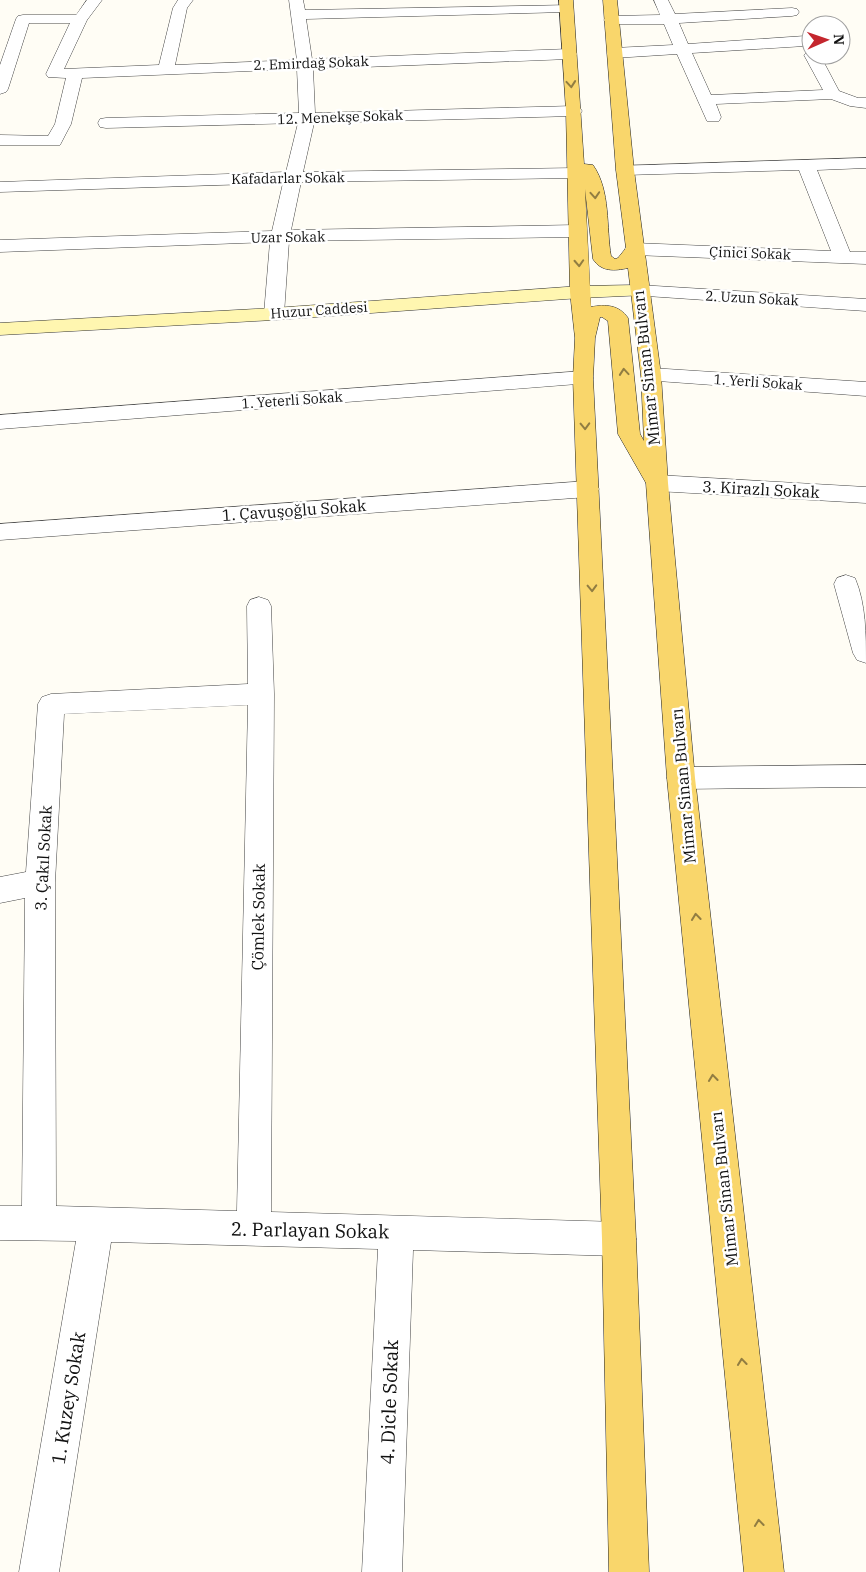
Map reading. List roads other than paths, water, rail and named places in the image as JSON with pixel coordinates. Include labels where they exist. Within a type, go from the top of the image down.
[{"type":"main road","points":[[566,4],[574,111],[580,292],[585,338],[583,378],[619,1240],[629,1572]]},
{"type":"main road","name":"Mimar Sinan Bulvarı","points":[[610,10],[625,170],[650,375],[681,778],[764,1572]]},
{"type":"main road","points":[[576,162],[594,181],[602,260],[612,265],[624,263],[634,249]]},
{"type":"main road","name":"Huzur Caddesi","points":[[0,329],[274,314],[580,292],[639,291]]},
{"type":"main road","points":[[585,338],[591,313],[605,310],[618,318],[629,434],[657,483]]},
{"type":"street","points":[[0,89],[23,18],[80,19],[95,0]]},
{"type":"street","points":[[166,70],[180,8],[186,0]]},
{"type":"street","points":[[661,0],[714,118]]},
{"type":"street","points":[[274,314],[280,236],[307,118],[305,63],[297,8],[566,4]]},
{"type":"street","points":[[610,10],[669,19],[789,6],[801,31]]},
{"type":"street","name":"2. Emirdağ Sokak","points":[[80,19],[54,74],[569,54]]},
{"type":"street","points":[[614,53],[682,49],[801,49]]},
{"type":"street","points":[[818,65],[833,94]]},
{"type":"street","points":[[0,140],[54,141],[63,124],[75,73]]},
{"type":"street","points":[[705,100],[833,94],[856,103],[866,103]]},
{"type":"street","name":"12. Menekşe Sokak","points":[[106,123],[574,111]]},
{"type":"street","name":"Kafadarlar Sokak","points":[[0,187],[293,177],[576,162]]},
{"type":"street","points":[[625,170],[866,163]]},
{"type":"street","points":[[806,165],[843,257]]},
{"type":"street","name":"Uzar Sokak","points":[[0,246],[280,236],[577,231]]},
{"type":"street","name":"Çinici Sokak","points":[[634,249],[866,258]]},
{"type":"street","name":"2. Uzun Sokak","points":[[639,291],[866,305]]},
{"type":"street","name":"1. Yerli Sokak","points":[[650,375],[866,388]]},
{"type":"street","name":"1. Yeterli Sokak","points":[[0,422],[583,378]]},
{"type":"street","name":"3. Kirazlı Sokak","points":[[657,483],[866,495]]},
{"type":"street","name":"1. Çavuşoğlu Sokak","points":[[0,532],[588,488]]},
{"type":"street","points":[[846,584],[866,653]]},
{"type":"street","name":"Çömlek Sokak","points":[[254,1229],[261,694],[259,606]]},
{"type":"street","name":"3. Çakıl Sokak","points":[[39,1223],[40,882],[51,704],[261,694]]},
{"type":"street","points":[[681,778],[866,776]]},
{"type":"street","points":[[0,890],[40,882]]},
{"type":"street","name":"2. Parlayan Sokak","points":[[0,1224],[96,1224],[619,1240]]},
{"type":"street","name":"1. Kuzey Sokak","points":[[39,1572],[96,1224]]},
{"type":"street","name":"4. Dicle Sokak","points":[[382,1572],[396,1232]]}]
